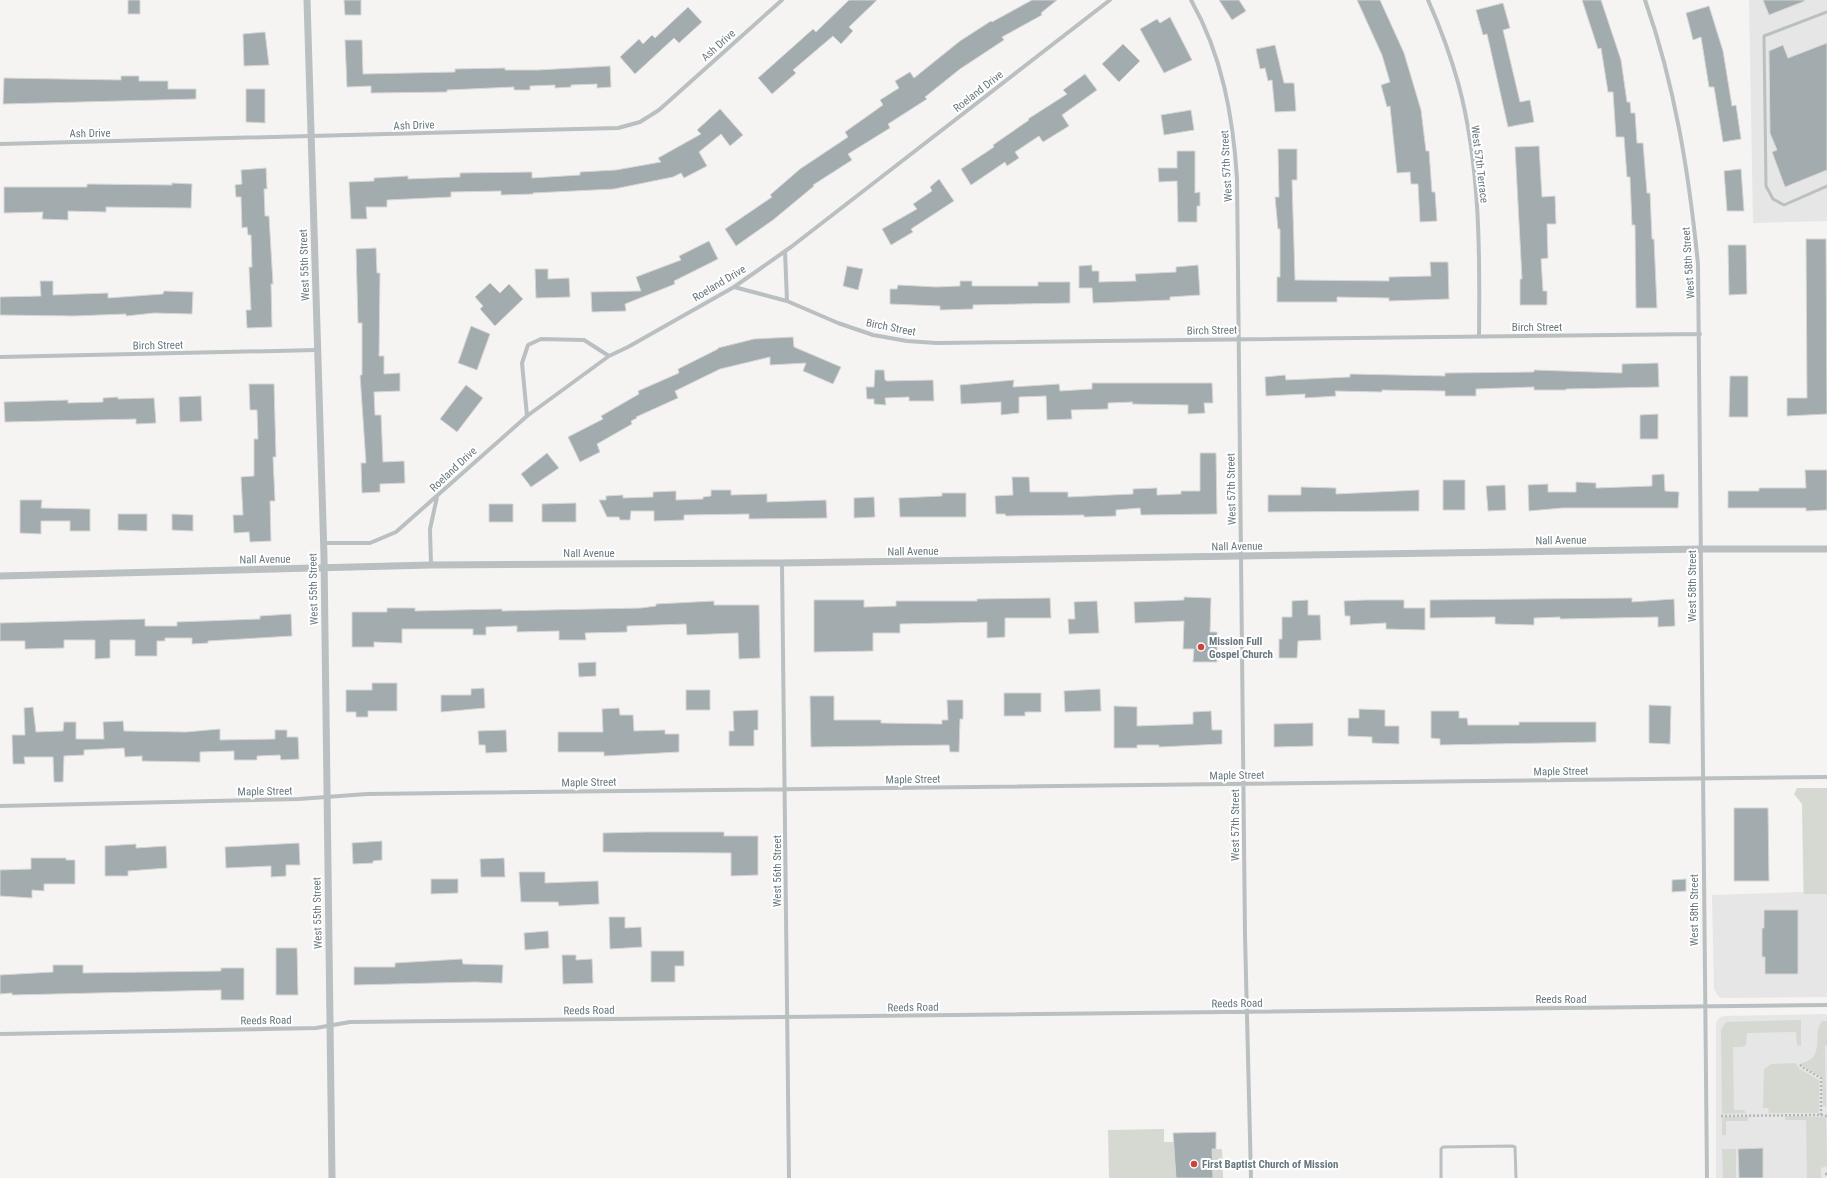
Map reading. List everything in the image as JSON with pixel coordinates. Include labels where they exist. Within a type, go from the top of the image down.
[{"type":"street","name":"West 55th Street","points":[[307,0],[324,568],[332,1178]]},
{"type":"street","name":"Roeland Drive","points":[[323,543],[370,543],[396,532],[483,453],[527,416],[609,356],[628,347],[734,287],[785,251],[1110,0]]},
{"type":"street","name":"West 57th Street","points":[[1191,0],[1210,40],[1227,93],[1234,137],[1237,178],[1247,1012],[1251,1178]]},
{"type":"street","name":"West 57th Terrace","points":[[1428,0],[1459,85],[1471,148],[1477,204],[1479,336]]},
{"type":"street","name":"West 58th Street","points":[[1645,0],[1681,135],[1691,196],[1698,264],[1700,334],[1702,779],[1707,1178]]},
{"type":"street","name":"Ash Drive","points":[[0,144],[618,128],[640,122],[659,110],[779,1]]},
{"type":"street","points":[[785,251],[787,300]]},
{"type":"street","name":"Birch Street","points":[[734,287],[787,300],[838,323],[873,335],[907,341],[936,343],[1238,338],[1700,334]]},
{"type":"street","points":[[527,416],[522,363],[528,345],[541,339],[584,340],[609,356]]},
{"type":"street","name":"Birch Street","points":[[0,357],[317,350]]},
{"type":"street","points":[[431,565],[430,529],[437,496]]},
{"type":"street","name":"Nall Avenue","points":[[0,576],[431,565],[782,563],[1701,549],[1827,549]]},
{"type":"street","name":"West 56th Street","points":[[782,563],[786,789],[789,1178]]},
{"type":"street","name":"Maple Street","points":[[0,806],[327,797],[367,794],[1827,777]]},
{"type":"street","name":"Reeds Road","points":[[0,1034],[316,1028],[350,1022],[1827,1004]]},
{"type":"lane","points":[[1827,12],[1764,36],[1766,186],[1773,199],[1784,205],[1827,186]]},
{"type":"lane","points":[[1441,1178],[1441,1149],[1443,1147],[1512,1146],[1515,1147],[1516,1178]]},
{"type":"path","points":[[1798,1063],[1821,1078],[1821,1114]]},
{"type":"path","points":[[1721,1116],[1821,1114],[1827,1116]]},
{"type":"path","points":[[1783,1115],[1783,1120]]},
{"type":"shaded area","points":[[1749,0],[1827,0],[1827,221],[1753,223]]},
{"type":"shaded area","points":[[1797,788],[1827,788],[1827,894],[1804,894],[1802,804],[1794,794]]},
{"type":"shaded area","points":[[1802,788],[1827,788],[1827,997],[1722,998],[1718,996],[1714,989],[1712,895],[1803,892]]},
{"type":"shaded area","points":[[1827,1014],[1827,1178],[1716,1178],[1716,1022],[1720,1017],[1726,1016]]},
{"type":"shaded area","points":[[1801,1020],[1801,1046],[1797,1045],[1796,1032],[1747,1033],[1746,1045],[1742,1047],[1733,1047],[1734,1110],[1744,1110],[1746,1113],[1722,1114],[1721,1030],[1726,1022]]},
{"type":"shaded area","points":[[1822,1021],[1827,1021],[1827,1046],[1825,1046],[1826,1106],[1823,1106],[1822,1077],[1804,1067],[1801,1063],[1814,1056],[1819,1026]]},
{"type":"shaded area","points":[[1795,1063],[1800,1069],[1819,1080],[1819,1113],[1769,1113],[1768,1108],[1763,1108],[1764,1069],[1771,1064]]},
{"type":"shaded area","points":[[1785,1116],[1826,1117],[1827,1166],[1821,1168],[1821,1178],[1807,1178],[1806,1120],[1785,1120]]},
{"type":"shaded area","points":[[1722,1117],[1748,1117],[1748,1121],[1726,1121],[1726,1135],[1722,1135]]},
{"type":"shaded area","points":[[1164,1129],[1164,1142],[1173,1142],[1173,1145],[1175,1145],[1176,1178],[1109,1178],[1108,1130]]},
{"type":"shaded area","points":[[1212,1149],[1222,1149],[1223,1178],[1213,1178]]},
{"type":"shaded area","points":[[1722,1149],[1736,1149],[1736,1178],[1723,1178]]},
{"type":"building","points":[[128,0],[140,0],[140,14],[128,14]]},
{"type":"building","points":[[344,0],[361,0],[361,15],[345,15]]},
{"type":"building","points":[[849,0],[877,0],[849,27],[853,31],[841,44],[833,36],[793,70],[796,73],[772,94],[758,78],[813,29],[816,32]]},
{"type":"building","points":[[1032,0],[1057,0],[1041,13],[1042,15],[1002,37],[1004,40],[960,69],[925,97],[927,99],[888,124],[890,128],[848,154],[852,160],[813,185],[814,186],[773,220],[736,246],[725,229],[772,197],[770,195],[800,169],[848,137],[845,132],[883,105],[880,100],[899,88],[895,81],[910,72],[914,78],[960,41],[991,21],[992,22]]},
{"type":"building","points":[[1219,0],[1239,0],[1246,11],[1232,20]]},
{"type":"building","points":[[1357,0],[1380,0],[1404,53],[1421,110],[1426,151],[1429,151],[1432,192],[1435,192],[1437,221],[1420,222],[1418,184],[1411,184],[1410,172],[1397,173],[1390,106],[1387,107],[1381,85],[1390,82],[1382,55]]},
{"type":"building","points":[[1582,0],[1601,0],[1621,60],[1627,102],[1630,102],[1631,113],[1635,113],[1637,143],[1643,143],[1647,193],[1650,193],[1652,239],[1654,239],[1657,308],[1636,308],[1635,225],[1632,225],[1630,177],[1627,177],[1624,137],[1616,137],[1613,92],[1608,92],[1601,48],[1598,49]]},
{"type":"building","points":[[1763,0],[1804,0],[1805,1],[1769,15]]},
{"type":"building","points":[[1503,3],[1510,28],[1503,30],[1520,102],[1530,100],[1534,122],[1508,127],[1487,34],[1483,35],[1476,10]]},
{"type":"building","points":[[1709,6],[1723,51],[1732,106],[1736,105],[1741,139],[1723,142],[1714,87],[1709,87],[1701,37],[1693,40],[1686,13]]},
{"type":"building","points":[[688,7],[702,22],[679,43],[674,38],[635,74],[620,57],[639,39],[643,44],[652,35],[655,38]]},
{"type":"building","points":[[1170,17],[1192,60],[1164,73],[1140,29],[1157,19],[1160,23]]},
{"type":"building","points":[[265,32],[269,65],[244,66],[243,34]]},
{"type":"building","points":[[345,40],[362,40],[363,74],[455,72],[455,69],[505,68],[505,70],[538,70],[610,66],[611,87],[597,88],[597,84],[571,85],[571,87],[555,88],[555,85],[530,86],[530,90],[514,90],[514,87],[447,90],[447,92],[371,93],[371,86],[347,87]]},
{"type":"building","points":[[1827,43],[1827,170],[1785,187],[1772,152],[1777,150],[1770,133],[1769,51],[1783,45],[1788,58]]},
{"type":"building","points":[[1123,44],[1140,61],[1119,82],[1102,64]]},
{"type":"building","points":[[1275,45],[1284,83],[1294,83],[1296,111],[1275,112],[1272,80],[1268,81],[1265,68],[1260,69],[1256,49]]},
{"type":"building","points":[[1085,74],[1097,90],[1062,115],[1069,126],[1043,142],[1039,136],[1015,152],[1019,158],[1007,166],[1005,162],[971,185],[961,169],[994,147],[993,145],[1029,120],[1028,119],[1067,94],[1063,90]]},
{"type":"building","points":[[121,76],[139,76],[139,81],[168,81],[168,89],[196,89],[196,99],[3,104],[4,78],[121,80]]},
{"type":"building","points":[[246,89],[265,89],[265,123],[246,122]]},
{"type":"building","points":[[720,109],[743,135],[730,146],[721,134],[699,152],[707,166],[684,178],[681,173],[673,177],[614,189],[533,194],[501,195],[501,191],[451,192],[451,197],[387,200],[387,207],[366,207],[367,219],[351,219],[349,182],[374,181],[374,178],[408,176],[408,179],[460,177],[460,173],[532,172],[532,178],[580,175],[580,172],[616,170],[661,162],[658,158],[701,134],[697,130]]},
{"type":"building","points":[[1191,110],[1194,130],[1164,135],[1161,115]]},
{"type":"building","points":[[1539,146],[1542,197],[1555,196],[1556,224],[1547,224],[1548,258],[1541,259],[1543,291],[1547,291],[1547,305],[1520,305],[1520,279],[1522,279],[1515,147]]},
{"type":"building","points":[[1278,149],[1297,149],[1297,180],[1292,180],[1295,280],[1389,281],[1389,277],[1431,276],[1430,262],[1448,262],[1449,299],[1389,301],[1389,298],[1337,297],[1337,302],[1277,302],[1277,277],[1280,277],[1280,229],[1278,229],[1275,197],[1279,197]]},
{"type":"building","points":[[1177,151],[1195,151],[1195,193],[1200,192],[1200,206],[1197,206],[1197,222],[1178,222],[1177,181],[1159,182],[1158,168],[1177,168]]},
{"type":"building","points":[[266,168],[267,189],[264,189],[265,216],[269,216],[273,284],[271,284],[272,327],[247,328],[246,310],[251,310],[249,267],[252,267],[251,235],[248,235],[247,227],[242,228],[241,197],[236,197],[235,185],[242,184],[241,170]]},
{"type":"building","points":[[1741,169],[1744,211],[1727,211],[1724,171]]},
{"type":"building","points":[[939,179],[954,201],[911,229],[913,232],[891,245],[882,229],[917,209],[913,204],[932,191],[930,187]]},
{"type":"building","points":[[172,183],[192,184],[191,208],[106,207],[106,212],[68,211],[68,220],[42,219],[43,212],[4,213],[4,187],[87,187],[87,184],[172,185]]},
{"type":"building","points":[[1806,239],[1826,239],[1827,414],[1787,416],[1787,398],[1807,398]]},
{"type":"building","points":[[709,241],[718,259],[674,281],[675,284],[625,304],[626,311],[592,312],[591,292],[641,291],[636,277],[681,260],[679,256]]},
{"type":"building","points":[[1728,245],[1746,245],[1747,294],[1729,295]]},
{"type":"building","points":[[376,248],[377,273],[380,273],[379,356],[384,356],[384,374],[400,373],[400,391],[374,392],[375,415],[381,415],[383,462],[404,461],[405,483],[380,484],[380,492],[362,493],[361,463],[366,463],[360,375],[362,375],[362,323],[358,323],[356,249]]},
{"type":"building","points":[[1092,265],[1092,271],[1099,271],[1099,282],[1136,281],[1135,274],[1176,272],[1176,267],[1198,265],[1200,295],[1170,297],[1170,300],[1093,303],[1092,288],[1079,288],[1079,266]]},
{"type":"building","points":[[847,266],[863,269],[858,290],[843,286]]},
{"type":"building","points":[[535,269],[548,269],[548,279],[569,278],[570,297],[536,298]]},
{"type":"building","points":[[40,281],[53,281],[53,295],[108,293],[108,298],[163,294],[164,291],[193,292],[192,314],[154,313],[126,316],[126,314],[73,316],[0,315],[0,297],[41,296]]},
{"type":"building","points":[[960,281],[972,281],[972,286],[1038,286],[1038,282],[1070,282],[1070,303],[973,305],[973,309],[940,310],[940,306],[890,304],[890,289],[897,289],[898,285],[936,287],[960,286]]},
{"type":"building","points":[[490,283],[500,293],[509,284],[523,299],[495,326],[480,309],[483,306],[475,297]]},
{"type":"building","points":[[471,326],[490,334],[477,370],[458,363]]},
{"type":"building","points":[[793,337],[794,347],[841,367],[833,384],[803,371],[806,363],[770,365],[770,357],[720,369],[675,391],[678,398],[636,417],[637,418],[631,421],[632,424],[597,444],[600,452],[580,462],[568,437],[603,419],[601,416],[639,394],[638,391],[679,373],[678,369],[718,348],[754,339]]},
{"type":"building","points":[[1658,363],[1659,387],[1566,390],[1534,390],[1534,387],[1476,389],[1476,396],[1445,396],[1445,391],[1382,390],[1382,392],[1335,391],[1336,396],[1305,398],[1305,394],[1266,396],[1265,377],[1285,375],[1286,380],[1350,377],[1350,374],[1445,376],[1445,373],[1534,372],[1534,370],[1622,373],[1622,364]]},
{"type":"building","points":[[875,370],[884,370],[885,380],[887,381],[933,380],[934,401],[909,401],[909,397],[885,398],[886,405],[874,404],[874,399],[867,399],[866,387],[874,387]]},
{"type":"building","points":[[1730,376],[1748,376],[1748,417],[1729,417]]},
{"type":"building","points":[[1014,380],[1013,387],[1059,384],[1060,391],[1092,389],[1092,383],[1212,383],[1213,403],[1204,403],[1205,413],[1188,414],[1188,405],[1132,404],[1133,402],[1108,403],[1108,409],[1071,410],[1072,419],[1047,420],[1046,396],[1019,397],[1019,413],[1001,415],[1001,402],[961,404],[960,385]]},
{"type":"building","points":[[249,384],[274,384],[276,457],[273,457],[275,501],[270,501],[271,541],[250,542],[249,532],[234,533],[233,515],[243,515],[241,477],[254,476],[254,439],[258,439],[257,410],[250,410]]},
{"type":"building","points":[[466,385],[483,398],[457,432],[440,419]]},
{"type":"building","points":[[201,396],[202,421],[180,422],[179,397]]},
{"type":"building","points":[[118,397],[118,399],[154,398],[156,423],[136,424],[136,419],[5,422],[4,402],[68,400],[68,403],[103,402],[103,398]]},
{"type":"building","points":[[1658,414],[1658,439],[1640,439],[1640,415]]},
{"type":"building","points":[[547,453],[559,468],[531,487],[521,474]]},
{"type":"building","points":[[1200,453],[1216,453],[1217,514],[1141,515],[1140,508],[1116,510],[1116,516],[1006,516],[1005,514],[996,514],[995,496],[1013,495],[1012,477],[1029,477],[1030,492],[1068,492],[1068,497],[1133,494],[1133,489],[1157,488],[1157,495],[1181,494],[1181,491],[1200,491]]},
{"type":"building","points":[[1805,470],[1827,470],[1827,510],[1806,511],[1806,508],[1728,508],[1728,491],[1759,491],[1759,488],[1806,488]]},
{"type":"building","points":[[1664,474],[1665,491],[1679,492],[1678,508],[1562,508],[1529,511],[1528,485],[1548,484],[1548,492],[1576,492],[1576,482],[1596,483],[1596,488],[1652,486],[1652,475]]},
{"type":"building","points":[[1443,480],[1465,480],[1465,510],[1443,510]]},
{"type":"building","points":[[1505,485],[1506,510],[1488,511],[1486,486]]},
{"type":"building","points":[[1301,487],[1336,488],[1336,494],[1419,490],[1419,511],[1268,512],[1268,495],[1301,495]]},
{"type":"building","points":[[711,490],[731,490],[731,495],[767,494],[767,502],[826,500],[827,518],[749,519],[749,514],[684,515],[684,520],[654,521],[654,511],[631,511],[630,520],[620,520],[619,517],[607,517],[599,500],[606,500],[606,496],[623,495],[623,498],[653,497],[653,492],[676,491],[676,500],[703,499],[703,497],[711,496]]},
{"type":"building","points":[[942,493],[966,493],[966,517],[900,517],[899,498],[942,496]]},
{"type":"building","points":[[874,497],[875,517],[854,518],[854,498]]},
{"type":"building","points":[[20,500],[42,500],[41,508],[90,509],[90,531],[70,531],[70,521],[41,521],[41,534],[20,533]]},
{"type":"building","points":[[576,503],[576,522],[542,522],[542,504]]},
{"type":"building","points":[[489,504],[513,504],[513,522],[489,522]]},
{"type":"building","points":[[118,514],[147,514],[147,531],[118,530]]},
{"type":"building","points":[[172,514],[193,515],[193,531],[172,530]]},
{"type":"building","points":[[1184,597],[1211,598],[1210,632],[1217,632],[1217,662],[1193,662],[1194,649],[1183,649],[1184,621],[1135,623],[1134,602],[1184,600]]},
{"type":"building","points":[[1050,598],[1051,618],[1005,618],[1005,637],[987,638],[987,622],[900,624],[900,633],[873,633],[873,651],[814,652],[814,600],[864,600],[864,607],[896,606],[896,601],[977,601],[977,599]]},
{"type":"building","points":[[1632,598],[1632,602],[1674,599],[1675,626],[1658,627],[1658,617],[1560,619],[1560,617],[1534,618],[1534,625],[1495,624],[1495,617],[1430,618],[1430,600]]},
{"type":"building","points":[[1308,600],[1308,615],[1320,615],[1321,640],[1298,641],[1297,658],[1279,658],[1279,639],[1282,639],[1282,617],[1292,617],[1292,601]]},
{"type":"building","points":[[1404,600],[1404,608],[1425,608],[1425,630],[1386,629],[1386,623],[1350,625],[1350,616],[1345,616],[1344,601]]},
{"type":"building","points":[[714,601],[714,605],[759,605],[760,658],[739,659],[738,633],[687,635],[686,624],[627,626],[627,632],[585,633],[586,640],[559,640],[559,631],[517,632],[517,626],[486,627],[486,635],[473,635],[473,629],[402,629],[402,643],[374,642],[374,647],[352,647],[352,612],[387,612],[387,608],[415,608],[415,611],[502,609],[502,611],[641,608],[656,606],[656,604]]},
{"type":"building","points":[[1097,601],[1099,633],[1069,634],[1068,619],[1075,619],[1074,602]]},
{"type":"building","points":[[291,614],[292,636],[208,641],[208,643],[192,644],[192,638],[165,638],[165,641],[157,641],[157,656],[135,656],[135,640],[110,640],[110,658],[95,659],[95,640],[64,640],[64,648],[25,649],[25,641],[0,641],[0,623],[145,619],[145,626],[177,626],[177,622],[260,619],[260,616]]},
{"type":"building","points":[[596,662],[596,676],[579,677],[578,663]]},
{"type":"building","points":[[372,683],[397,683],[397,711],[368,711],[368,717],[356,717],[356,712],[346,712],[346,690],[372,690]]},
{"type":"building","points":[[484,688],[485,708],[441,712],[441,695],[471,695],[471,689]]},
{"type":"building","points":[[1100,689],[1101,711],[1065,712],[1064,691]]},
{"type":"building","points":[[686,690],[710,690],[710,710],[686,710]]},
{"type":"building","points":[[1004,693],[1041,693],[1041,712],[1025,712],[1025,716],[1004,716]]},
{"type":"building","points":[[810,696],[834,696],[834,720],[881,720],[881,723],[942,724],[942,720],[948,720],[947,700],[963,700],[963,719],[960,719],[959,752],[950,752],[949,745],[811,747]]},
{"type":"building","points":[[1649,705],[1671,706],[1670,744],[1649,743]]},
{"type":"building","points":[[1114,706],[1137,707],[1137,726],[1193,724],[1193,712],[1211,711],[1212,730],[1222,730],[1222,744],[1159,747],[1159,745],[1137,745],[1137,748],[1114,748]]},
{"type":"building","points":[[33,707],[36,732],[63,731],[64,722],[76,722],[76,739],[104,739],[103,722],[123,721],[124,731],[186,732],[220,729],[220,740],[275,739],[275,730],[287,730],[287,737],[298,737],[299,759],[281,760],[280,755],[257,756],[257,760],[234,760],[234,751],[200,752],[200,762],[142,761],[142,756],[125,757],[124,748],[84,750],[84,755],[64,756],[63,782],[54,782],[53,757],[24,757],[25,764],[13,764],[12,735],[25,735],[24,708]]},
{"type":"building","points":[[619,708],[620,715],[633,715],[634,731],[665,730],[665,734],[679,734],[679,752],[604,756],[604,752],[558,752],[558,732],[603,732],[602,709]]},
{"type":"building","points":[[1359,709],[1385,710],[1385,726],[1399,726],[1399,744],[1372,743],[1372,737],[1348,736],[1348,718],[1359,718]]},
{"type":"building","points":[[758,710],[758,730],[754,730],[754,746],[729,746],[729,731],[734,731],[733,711]]},
{"type":"building","points":[[1431,711],[1459,711],[1459,718],[1467,718],[1468,725],[1519,725],[1519,722],[1596,722],[1596,742],[1440,745],[1440,739],[1431,738]]},
{"type":"building","points":[[1313,723],[1313,746],[1274,747],[1274,724]]},
{"type":"building","points":[[506,730],[507,752],[486,753],[485,745],[479,745],[478,731]]},
{"type":"building","points":[[1734,808],[1768,808],[1769,881],[1734,881]]},
{"type":"building","points":[[724,832],[724,836],[758,836],[758,875],[731,876],[731,853],[603,852],[603,833]]},
{"type":"building","points":[[382,841],[382,860],[373,861],[373,863],[353,864],[352,843]]},
{"type":"building","points":[[299,843],[300,865],[286,865],[286,876],[271,877],[271,866],[226,868],[225,847]]},
{"type":"building","points":[[136,844],[136,848],[166,846],[167,868],[128,871],[128,876],[105,876],[105,846]]},
{"type":"building","points":[[31,858],[66,858],[66,860],[75,860],[75,884],[44,884],[44,891],[32,890],[32,898],[0,896],[0,870],[31,869]]},
{"type":"building","points":[[504,858],[505,877],[481,877],[480,859]]},
{"type":"building","points":[[519,872],[545,872],[545,883],[598,881],[599,904],[559,906],[558,902],[521,902]]},
{"type":"building","points":[[431,879],[458,879],[458,893],[431,894]]},
{"type":"building","points":[[1686,879],[1686,891],[1672,892],[1672,880]]},
{"type":"building","points":[[1764,910],[1798,910],[1798,974],[1765,974],[1765,957],[1762,957],[1762,928],[1764,928]]},
{"type":"building","points":[[609,917],[625,917],[625,928],[641,927],[642,947],[610,949]]},
{"type":"building","points":[[548,931],[549,948],[525,950],[524,933]]},
{"type":"building","points":[[276,948],[297,948],[298,995],[276,995]]},
{"type":"building","points":[[651,951],[684,951],[684,966],[675,966],[675,982],[651,982]]},
{"type":"building","points":[[562,955],[576,955],[576,960],[592,959],[593,983],[563,984]]},
{"type":"building","points":[[462,959],[463,964],[503,965],[502,983],[475,982],[354,985],[354,967],[395,967],[395,963]]},
{"type":"building","points":[[53,965],[83,965],[83,973],[221,971],[221,968],[244,968],[244,1000],[221,1000],[221,990],[12,995],[12,993],[0,994],[0,975],[53,972]]},
{"type":"building","name":"First Baptist Church of Mission","points":[[1216,1132],[1216,1149],[1212,1149],[1213,1178],[1176,1178],[1173,1133]]},
{"type":"building","points":[[1763,1148],[1763,1178],[1739,1178],[1738,1149]]},
{"type":"place","name":"Mission Full Gospel Church","points":[[1201,647]]},
{"type":"place","name":"First Baptist Church of Mission","points":[[1194,1164]]}]
